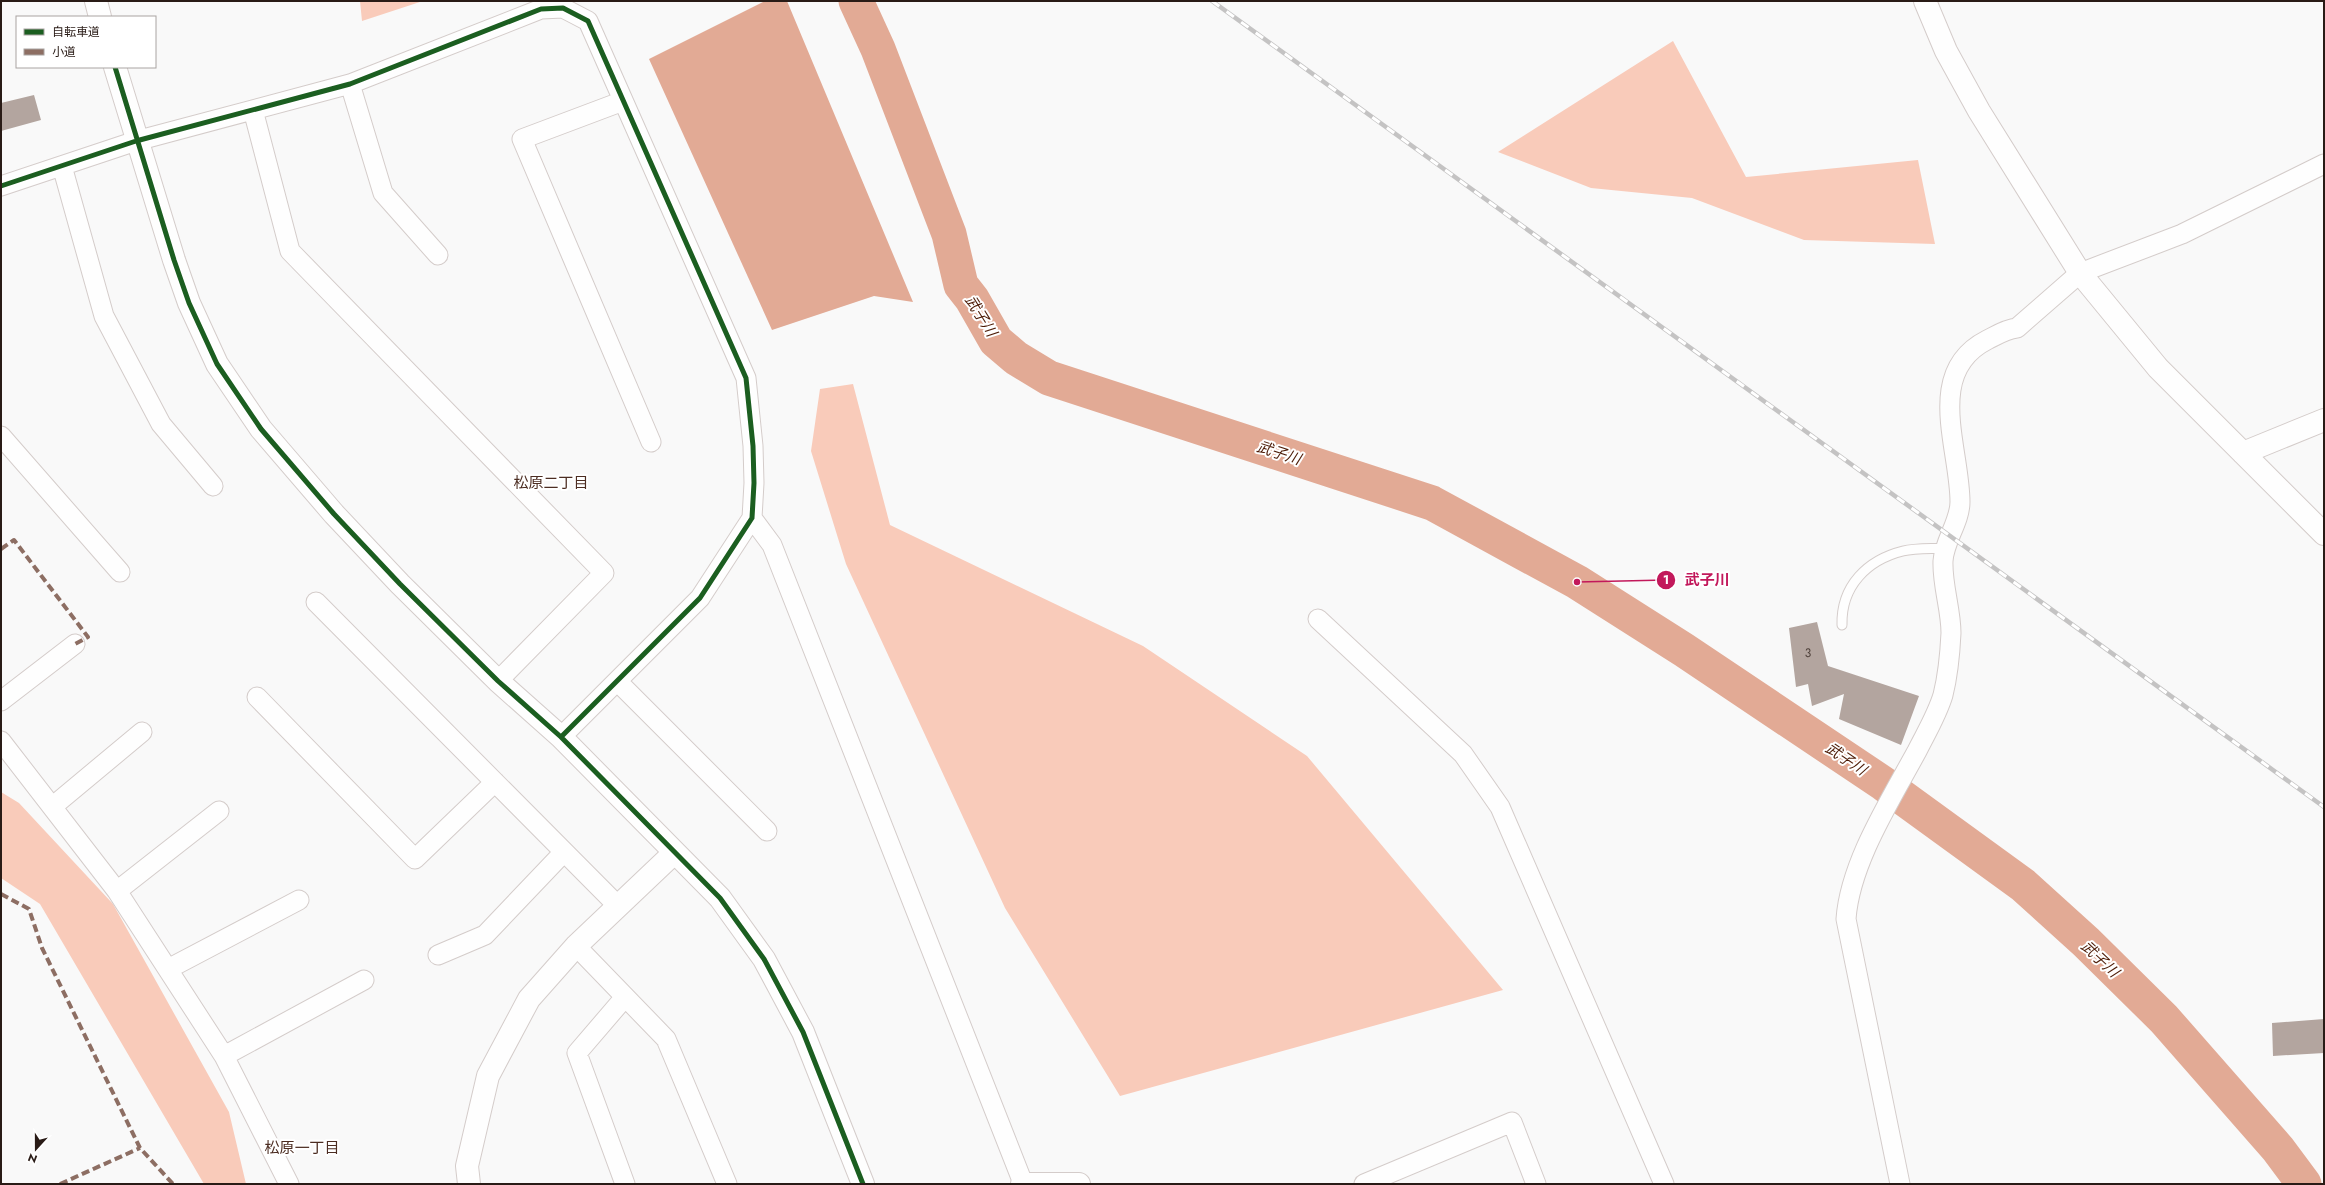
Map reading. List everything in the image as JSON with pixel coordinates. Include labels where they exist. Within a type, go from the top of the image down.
[{"type":"street","points":[[96,1],[100,16]]},
{"type":"street","points":[[1925,1],[1946,51],[1979,111],[2080,273],[2158,368],[2324,534]]},
{"type":"street","points":[[1,186],[136,141],[350,84],[541,9],[563,8],[588,21],[746,378],[753,446],[754,483],[752,518],[700,598],[561,737]]},
{"type":"street","points":[[115,68],[136,141],[189,303],[217,364],[261,429],[334,514],[400,584],[498,681],[561,737],[720,898],[764,959],[803,1032],[863,1184]]},
{"type":"street","points":[[350,84],[383,193],[438,255]]},
{"type":"street","points":[[624,101],[522,139],[651,442]]},
{"type":"street","points":[[253,110],[290,251],[604,573],[498,681]]},
{"type":"street","points":[[1900,1184],[1846,919],[1847,901],[1871,837],[1919,747],[1942,695],[1948,666],[1951,631],[1943,561],[1960,503],[1950,414],[1950,387],[1963,358],[1981,343],[2009,329],[2017,328],[2080,273],[2182,234],[2324,164]]},
{"type":"street","points":[[62,166],[104,316],[161,424],[213,486]]},
{"type":"street","points":[[2243,453],[2324,420]]},
{"type":"street","points":[[1,436],[120,572]]},
{"type":"street","points":[[752,518],[772,545],[1023,1184],[1079,1184]]},
{"type":"street","points":[[316,602],[618,906]]},
{"type":"street","points":[[1318,619],[1463,754],[1500,807],[1664,1184]]},
{"type":"street","points":[[1,701],[76,644]]},
{"type":"street","points":[[617,681],[766,831]]},
{"type":"street","points":[[257,697],[415,859],[495,782]]},
{"type":"street","points":[[52,807],[142,732]]},
{"type":"street","points":[[1,741],[117,891],[168,969],[224,1056],[289,1184]]},
{"type":"street","points":[[117,891],[219,811]]},
{"type":"street","points":[[438,955],[485,935],[564,852]]},
{"type":"street","points":[[469,1184],[467,1166],[488,1076],[529,999],[576,946],[674,853]]},
{"type":"street","points":[[168,969],[299,900]]},
{"type":"street","points":[[576,946],[666,1039],[727,1184]]},
{"type":"street","points":[[224,1056],[364,980]]},
{"type":"street","points":[[625,997],[577,1053],[626,1184]]},
{"type":"street","points":[[1364,1184],[1405,1176],[1512,1122],[1536,1184]]},
{"type":"lane","points":[[1842,625],[1842,609],[1847,592],[1857,577],[1870,565],[1884,557],[1905,551],[1946,548]]},
{"type":"shaded area","points":[[360,1],[423,1],[362,21]]},
{"type":"shaded area","points":[[765,1],[787,1],[913,302],[874,296],[772,330],[649,59]]},
{"type":"shaded area","points":[[1673,41],[1746,177],[1918,160],[1935,244],[1804,240],[1692,198],[1591,188],[1498,152]]},
{"type":"shaded area","points":[[853,384],[890,525],[1143,646],[1307,756],[1503,990],[1120,1096],[1005,908],[846,564],[811,451],[820,389]]},
{"type":"shaded area","points":[[1,792],[19,803],[113,904],[229,1112],[246,1184],[204,1184],[40,904],[1,878]]},
{"type":"building","points":[[34,95],[41,120],[1,131],[1,103]]},
{"type":"building","points":[[1817,622],[1828,666],[1919,696],[1901,745],[1839,719],[1844,694],[1812,706],[1808,684],[1796,687],[1789,628]]},
{"type":"building","points":[[2324,1019],[2324,1053],[2273,1056],[2272,1023]]},
{"type":"waterway","name":"武子川","points":[[856,1],[878,49],[949,234],[961,285],[972,299],[996,341],[1016,358],[1049,378],[1432,503],[1577,582],[1684,650],[1884,784],[2023,885],[2086,942],[2164,1019],[2278,1149],[2304,1184]]},
{"type":"railway","points":[[1212,1],[2324,807]]},
{"type":"marked path","points":[[1,549],[14,540],[88,637],[75,644]]},
{"type":"marked path","points":[[1,894],[29,909],[42,948],[140,1148],[173,1184]]},
{"type":"marked path","points":[[60,1184],[140,1148]]},
{"type":"cycle path","points":[[1,186],[136,141],[350,84],[541,9],[563,8],[588,21],[746,378],[753,446],[754,483],[752,518],[700,598],[561,737]]},
{"type":"cycle path","points":[[115,68],[174,260],[189,303],[217,364],[261,429],[334,514],[400,584],[498,681],[561,737],[720,898],[764,959],[803,1032],[863,1184]]},
{"type":"place","name":"武子川","points":[[1577,582]]},
{"type":"district","name":"松原二丁目","points":[[551,483]]},
{"type":"district","name":"松原一丁目","points":[[302,1148]]}]
